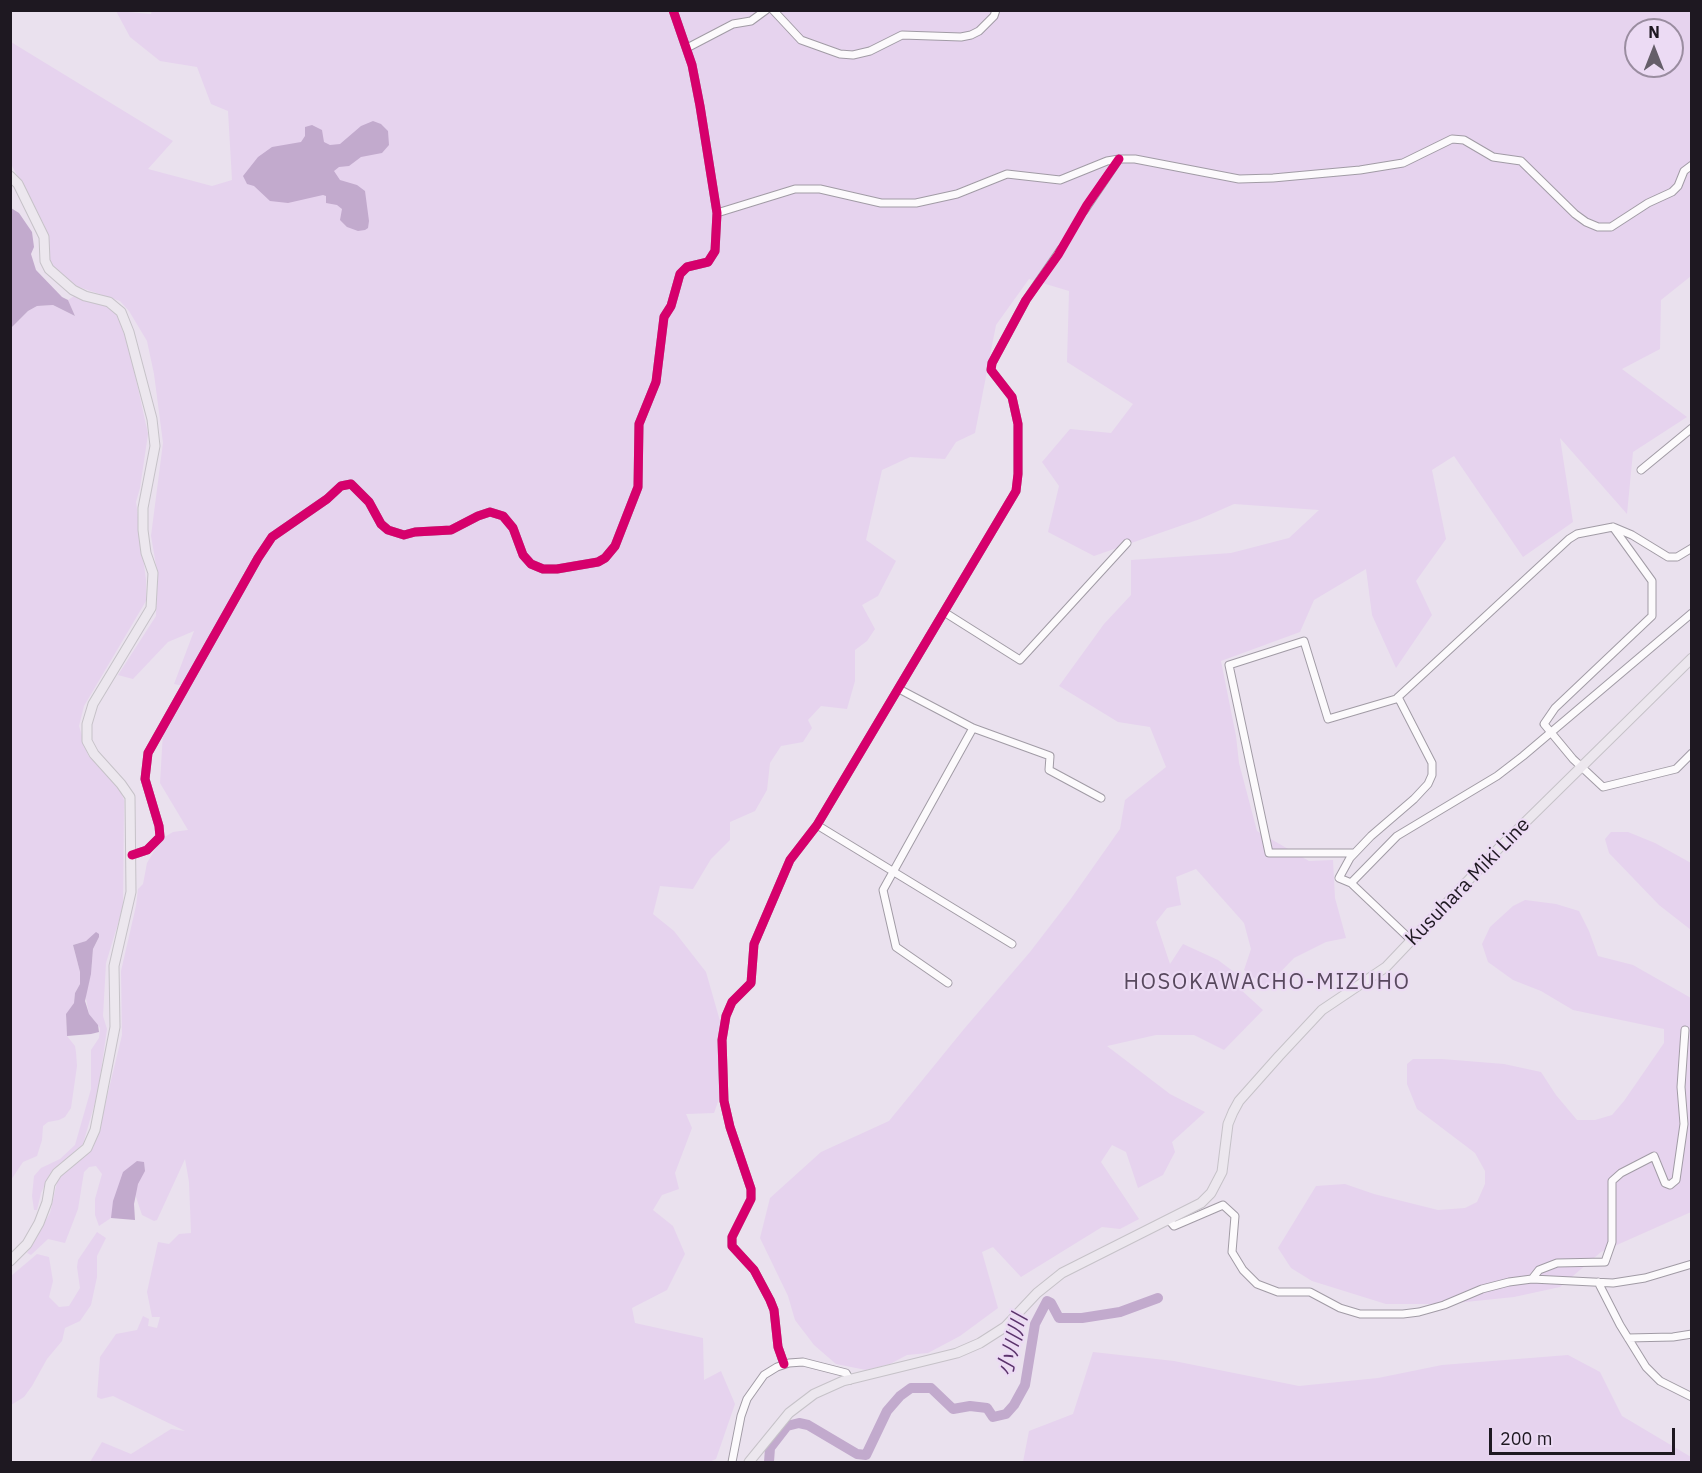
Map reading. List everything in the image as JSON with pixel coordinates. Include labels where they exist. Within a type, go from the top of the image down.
[{"type":"main road","points":[[10,176],[18,184],[44,237],[45,261],[49,269],[73,290],[109,302],[121,312],[129,332],[152,419],[155,446],[143,508],[146,553],[153,573],[151,608],[93,704],[87,724],[87,741],[94,754],[130,797],[131,892],[114,966],[115,1028],[95,1130],[87,1148],[57,1173],[50,1184],[47,1202],[39,1223],[27,1244],[10,1261]]},
{"type":"main road","name":"Kusuhara Miki Line","points":[[749,1462],[789,1413],[814,1394],[850,1380],[957,1353],[980,1343],[1005,1326],[1037,1293],[1062,1273],[1201,1203],[1211,1193],[1222,1172],[1228,1124],[1239,1101],[1322,1010],[1386,968],[1480,867],[1692,658]]},
{"type":"street","points":[[132,855],[147,850],[160,837],[145,779],[148,753],[258,558],[272,537],[327,499],[341,486],[351,484],[369,502],[381,524],[388,530],[404,535],[415,532],[451,530],[478,516],[490,513],[503,516],[513,528],[523,555],[531,564],[543,569],[588,565],[605,558],[615,546],[638,487],[639,424],[656,382],[664,317],[671,306],[680,274],[687,267],[708,262],[715,251],[717,213],[700,106],[687,48],[673,10]]},
{"type":"street","points":[[687,48],[733,24],[751,21],[766,10]]},
{"type":"street","points":[[773,10],[801,40],[840,54],[853,55],[870,51],[902,35],[961,37],[971,35],[979,31],[994,16],[996,10]]},
{"type":"street","points":[[717,213],[795,189],[820,189],[880,203],[916,203],[957,194],[1007,174],[1060,180],[1107,160],[1119,159],[1135,159],[1239,179],[1360,170],[1402,164],[1452,139],[1464,140],[1493,157],[1521,161],[1575,214],[1598,227],[1611,227],[1653,200],[1672,192],[1678,186],[1684,171],[1692,165]]},
{"type":"street","points":[[1084,211],[1119,159]]},
{"type":"street","points":[[784,1364],[778,1347],[774,1310],[770,1300],[754,1270],[732,1246],[732,1237],[751,1199],[751,1190],[730,1127],[724,1101],[722,1040],[726,1016],[732,1002],[751,983],[754,944],[790,860],[817,825],[1016,491],[1018,424],[1012,397],[991,370],[992,363],[1026,300],[1061,249]]},
{"type":"street","points":[[1641,470],[1692,428]]},
{"type":"street","points":[[1613,527],[1653,580],[1653,616],[1555,708],[1544,724],[1581,767],[1603,787],[1676,769],[1692,753]]},
{"type":"street","points":[[1354,854],[1269,854],[1229,665],[1304,641],[1328,719],[1398,697],[1577,534],[1613,527],[1632,535],[1668,557],[1677,557],[1692,548]]},
{"type":"street","points":[[944,612],[1020,660],[1127,543]]},
{"type":"street","points":[[1351,883],[1397,836],[1497,776],[1692,613]]},
{"type":"street","points":[[898,689],[973,728],[1050,756],[1049,770],[1101,798]]},
{"type":"street","points":[[1398,697],[1429,756],[1432,763],[1432,775],[1428,784],[1414,799],[1354,854],[1339,878],[1351,883],[1412,941]]},
{"type":"street","points":[[948,982],[896,947],[883,890],[973,728]]},
{"type":"street","points":[[817,825],[1012,944]]},
{"type":"street","points":[[1532,1279],[1539,1270],[1557,1263],[1605,1262],[1612,1242],[1612,1181],[1620,1173],[1654,1156],[1665,1183],[1670,1185],[1676,1180],[1684,1124],[1682,1087],[1685,1030]]},
{"type":"street","points":[[1169,1220],[1174,1226],[1223,1205],[1235,1216],[1232,1252],[1243,1270],[1257,1284],[1278,1292],[1310,1292],[1340,1308],[1360,1314],[1419,1312],[1444,1305],[1482,1289],[1509,1282],[1532,1279],[1598,1282],[1645,1278],[1692,1264]]},
{"type":"street","points":[[1598,1282],[1646,1367],[1660,1381],[1692,1397]]},
{"type":"street","points":[[1629,1338],[1692,1334]]},
{"type":"street","points":[[732,1462],[741,1416],[747,1399],[764,1375],[784,1364],[803,1362],[846,1373],[850,1380]]},
{"type":"shaded area","points":[[152,10],[1691,11],[1691,276],[1661,300],[1660,349],[1622,369],[1687,417],[1633,452],[1627,514],[1560,438],[1573,522],[1523,557],[1454,456],[1432,470],[1446,539],[1416,581],[1432,615],[1396,668],[1372,615],[1366,569],[1314,600],[1300,632],[1221,661],[1239,763],[1257,831],[1309,861],[1333,860],[1335,898],[1346,938],[1326,942],[1294,958],[1266,987],[1244,970],[1251,949],[1244,923],[1196,869],[1176,877],[1181,905],[1167,908],[1156,922],[1170,964],[1183,944],[1218,960],[1234,972],[1239,988],[1263,1010],[1224,1050],[1194,1035],[1156,1035],[1107,1046],[1170,1094],[1205,1112],[1172,1142],[1175,1152],[1163,1175],[1138,1188],[1126,1152],[1112,1145],[1101,1162],[1139,1219],[1120,1229],[1102,1227],[1021,1277],[993,1247],[982,1252],[998,1308],[960,1336],[928,1353],[907,1355],[890,1364],[866,1370],[836,1364],[814,1345],[795,1320],[788,1296],[760,1238],[770,1198],[821,1152],[889,1121],[1030,952],[1070,900],[1120,829],[1125,800],[1166,767],[1150,727],[1118,722],[1059,686],[1104,624],[1131,595],[1131,560],[1231,553],[1289,538],[1319,510],[1234,504],[1200,519],[1094,556],[1048,532],[1059,486],[1042,462],[1070,429],[1111,433],[1133,404],[1067,362],[1069,291],[1029,279],[996,325],[975,433],[956,442],[945,459],[910,457],[882,470],[866,540],[896,561],[878,596],[862,605],[875,629],[867,641],[855,650],[855,681],[847,709],[821,706],[808,720],[812,728],[803,742],[781,746],[770,763],[767,790],[755,811],[730,822],[730,840],[711,859],[693,889],[660,886],[653,914],[674,931],[706,972],[720,1021],[719,1099],[714,1113],[686,1114],[692,1128],[675,1173],[679,1189],[662,1195],[653,1210],[673,1226],[685,1254],[667,1290],[632,1308],[635,1323],[703,1338],[704,1380],[721,1371],[735,1404],[716,1459],[709,1462],[90,1462],[102,1442],[131,1454],[171,1429],[185,1431],[113,1396],[101,1399],[97,1397],[100,1357],[116,1334],[137,1330],[143,1316],[149,1319],[148,1326],[157,1328],[160,1317],[152,1317],[147,1292],[158,1242],[169,1244],[179,1234],[191,1233],[189,1182],[185,1159],[157,1220],[154,1221],[142,1215],[135,1194],[111,1218],[99,1226],[95,1215],[95,1199],[102,1174],[96,1166],[89,1167],[84,1172],[78,1209],[65,1243],[48,1239],[31,1255],[27,1253],[50,1213],[58,1178],[93,1148],[99,1130],[122,1035],[121,971],[138,889],[143,884],[147,863],[161,839],[173,832],[188,830],[160,783],[163,732],[184,686],[174,684],[194,631],[168,642],[133,679],[118,675],[156,616],[157,571],[151,536],[163,443],[154,374],[147,341],[129,311],[120,301],[73,285],[54,268],[48,256],[49,241],[44,225],[11,164],[11,42],[173,141],[148,169],[212,186],[232,180],[228,111],[211,104],[197,67],[160,61],[130,37],[116,11],[151,14]]},
{"type":"shaded area","points":[[373,121],[381,124],[388,131],[389,145],[382,153],[361,157],[349,166],[339,167],[334,171],[340,180],[357,185],[365,191],[369,221],[368,228],[365,230],[358,231],[347,227],[340,220],[342,209],[337,205],[326,203],[326,196],[288,203],[270,201],[254,186],[247,184],[243,176],[258,157],[272,147],[301,142],[305,136],[305,127],[312,125],[322,130],[324,142],[330,145],[340,144],[361,126]]},
{"type":"shaded area","points":[[11,208],[19,213],[32,232],[34,247],[31,254],[36,270],[62,297],[68,300],[75,316],[53,305],[37,306],[28,311],[11,328]]},
{"type":"shaded area","points":[[74,296],[113,308],[129,347],[148,434],[136,502],[146,580],[146,601],[84,706],[79,726],[88,755],[120,790],[124,800],[123,907],[106,963],[103,1016],[107,1029],[98,1092],[83,1144],[50,1174],[41,1193],[37,1210],[34,1210],[32,1196],[34,1176],[41,1168],[60,1159],[75,1145],[91,1089],[91,1050],[99,1038],[100,1028],[89,1014],[85,994],[91,974],[93,949],[99,937],[73,945],[80,972],[80,984],[75,993],[74,1003],[66,1015],[67,1036],[75,1046],[77,1066],[71,1108],[65,1117],[48,1122],[43,1126],[37,1156],[23,1162],[11,1180],[11,328],[28,311],[37,306],[53,305],[75,316],[68,300]]},
{"type":"shaded area","points":[[1611,832],[1628,832],[1655,843],[1691,863],[1691,930],[1659,905],[1609,853],[1605,839]]},
{"type":"shaded area","points":[[1525,900],[1556,904],[1579,911],[1598,956],[1633,965],[1691,998],[1691,1212],[1601,1252],[1560,1287],[1514,1297],[1446,1304],[1386,1304],[1312,1281],[1291,1268],[1278,1248],[1316,1186],[1345,1184],[1374,1194],[1438,1210],[1465,1208],[1477,1202],[1485,1184],[1485,1171],[1475,1153],[1417,1109],[1407,1084],[1407,1064],[1413,1059],[1504,1064],[1541,1072],[1577,1120],[1595,1120],[1612,1115],[1664,1043],[1664,1029],[1573,1010],[1541,991],[1513,980],[1488,962],[1482,944],[1490,927],[1513,906]]},
{"type":"shaded area","points":[[96,932],[99,937],[93,949],[91,974],[85,1001],[89,1014],[98,1025],[99,1032],[67,1036],[66,1014],[74,1003],[75,993],[80,984],[80,972],[73,945],[86,941]]},
{"type":"shaded area","points":[[137,1161],[144,1162],[145,1171],[138,1184],[134,1204],[135,1220],[111,1218],[113,1201],[123,1172]]},
{"type":"shaded area","points":[[97,1232],[106,1238],[97,1256],[97,1277],[91,1305],[80,1321],[65,1328],[62,1341],[47,1359],[32,1386],[24,1397],[11,1405],[11,1276],[37,1254],[49,1257],[53,1281],[49,1297],[59,1307],[69,1306],[80,1288],[78,1260]]},
{"type":"shaded area","points":[[1093,1352],[1174,1361],[1299,1386],[1378,1378],[1442,1365],[1568,1355],[1600,1372],[1622,1416],[1691,1457],[1691,1462],[1023,1462],[1029,1431],[1073,1414]]},
{"type":"waterway","name":"小川川","points":[[769,1462],[770,1448],[787,1426],[799,1423],[808,1425],[857,1454],[866,1455],[887,1411],[900,1396],[911,1388],[931,1388],[953,1409],[970,1406],[987,1408],[993,1417],[1006,1414],[1025,1385],[1035,1324],[1047,1301],[1051,1303],[1059,1318],[1082,1318],[1120,1312],[1158,1298]]},
{"type":"tunnel","points":[[1061,249],[1084,211]]},
{"type":"cycle path","points":[[132,855],[147,850],[160,837],[145,779],[148,753],[258,558],[272,537],[327,499],[341,486],[351,484],[369,502],[381,524],[388,530],[404,535],[415,532],[451,530],[490,512],[503,516],[513,528],[523,555],[531,564],[543,569],[598,562],[605,558],[615,546],[638,487],[639,424],[656,382],[664,317],[671,306],[680,274],[687,267],[708,262],[715,251],[717,213],[700,106],[692,65],[673,10]]},
{"type":"cycle path","points":[[784,1364],[778,1347],[774,1310],[770,1300],[754,1270],[732,1246],[732,1237],[751,1199],[751,1189],[730,1127],[724,1101],[722,1040],[726,1016],[732,1002],[751,983],[754,944],[790,860],[817,825],[1016,491],[1018,424],[1012,397],[991,370],[992,363],[1026,300],[1058,255],[1087,205],[1119,159]]},
{"type":"district","name":"HOSOKAWACHO-MIZUHO","points":[[1267,983]]}]
